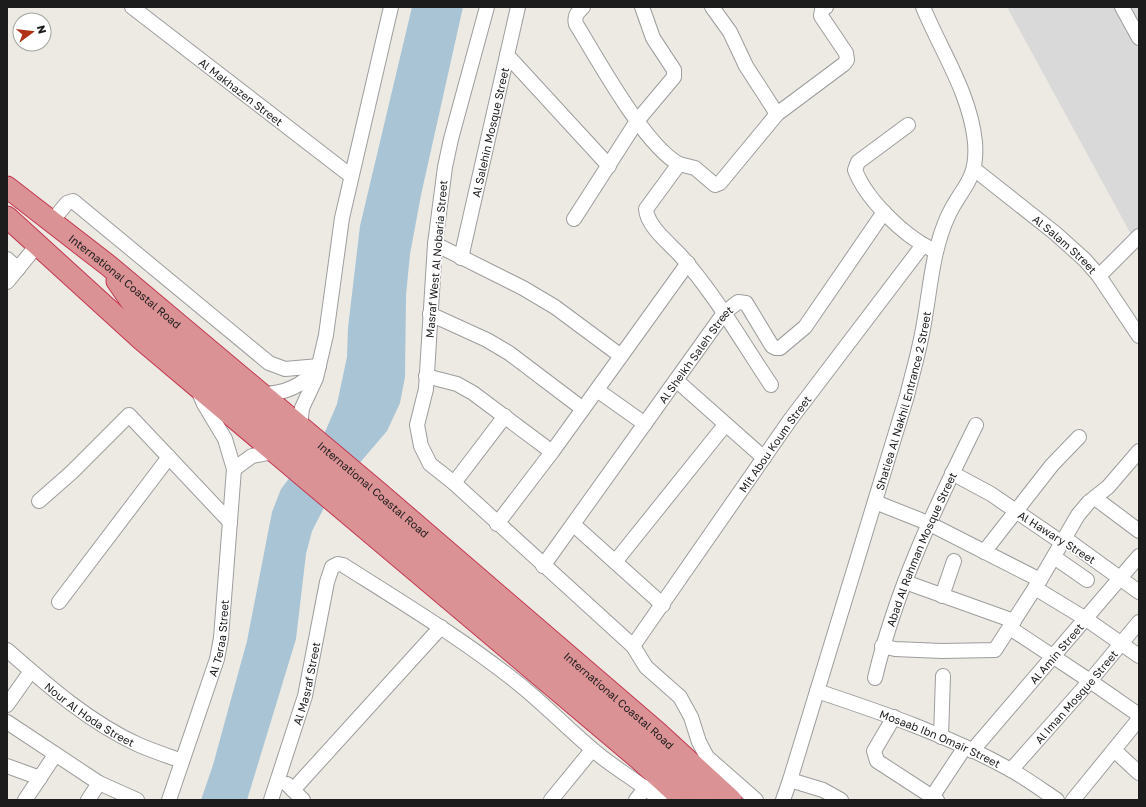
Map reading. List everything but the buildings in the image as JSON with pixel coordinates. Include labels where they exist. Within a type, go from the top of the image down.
[{"type":"highway","name":"International Coastal Road","points":[[7,187],[109,266],[261,394],[285,438],[684,800]]},
{"type":"highway","name":"International Coastal Road","points":[[7,217],[142,340],[198,388],[285,438],[372,500],[657,732],[731,800]]},
{"type":"highway","points":[[109,266],[120,288],[136,310],[285,438]]},
{"type":"highway","points":[[372,500],[705,800]]},
{"type":"street","name":"Al Makhazen Street","points":[[132,7],[351,176]]},
{"type":"street","points":[[234,469],[252,456],[285,438],[313,387],[326,335],[339,232],[391,7]]},
{"type":"street","name":"Masraf West Al Nobaria Street","points":[[454,482],[430,464],[421,446],[417,425],[426,389],[435,244],[445,167],[451,139],[487,7]]},
{"type":"street","name":"Al Salehin Mosque Street","points":[[461,258],[518,7]]},
{"type":"street","points":[[582,7],[576,14],[576,24],[637,121],[666,155],[679,164],[695,168],[715,185],[720,183],[777,114],[847,60],[846,53],[821,16],[822,10],[826,7]]},
{"type":"street","points":[[574,219],[637,121],[675,75],[672,66],[654,38],[642,7]]},
{"type":"street","points":[[712,7],[730,32],[746,66],[777,114]]},
{"type":"street","name":"Shatiea Al Nakhil Entrance 2 Street","points":[[783,800],[875,502],[916,361],[941,231],[948,215],[970,181],[974,168],[974,142],[967,107],[923,7]]},
{"type":"street","points":[[1122,7],[1139,38]]},
{"type":"street","points":[[507,55],[609,166]]},
{"type":"street","points":[[908,125],[858,162],[856,173],[868,193],[884,212],[903,230],[923,245],[936,252]]},
{"type":"street","points":[[679,164],[649,205],[646,213],[650,221],[688,264],[724,313],[771,385]]},
{"type":"street","name":"Al Salam Street","points":[[974,168],[1073,248],[1099,276],[1139,336]]},
{"type":"street","points":[[52,221],[67,203],[73,201],[269,363],[281,368],[293,370],[319,366]]},
{"type":"street","name":"Al Sheikh Saleh Street","points":[[544,566],[574,526],[724,313],[738,302],[746,303],[772,346],[780,348],[805,326],[884,212]]},
{"type":"street","points":[[1099,276],[1139,236]]},
{"type":"street","points":[[7,282],[38,244]]},
{"type":"street","points":[[435,244],[522,288],[555,307],[621,356]]},
{"type":"street","name":"Mit Abou Koum Street","points":[[633,646],[663,605],[790,420],[923,245]]},
{"type":"street","points":[[7,259],[18,269]]},
{"type":"street","points":[[497,524],[552,452],[688,264]]},
{"type":"street","points":[[430,314],[487,340],[509,353],[583,408]]},
{"type":"street","points":[[261,394],[281,392],[290,389],[307,379],[319,366]]},
{"type":"street","points":[[426,376],[457,384],[473,393],[552,452]]},
{"type":"street","points":[[676,380],[764,458]]},
{"type":"street","name":"Al Teraa Street","points":[[169,800],[219,648],[223,627],[234,469],[224,439],[204,404],[198,388]]},
{"type":"street","points":[[597,390],[645,424]]},
{"type":"street","points":[[39,501],[72,472],[128,415],[230,522]]},
{"type":"street","points":[[505,416],[454,482],[497,524],[633,646],[646,667],[683,701],[691,717],[699,742],[708,757],[756,800]]},
{"type":"street","points":[[615,562],[725,425]]},
{"type":"street","name":"Abad Al Rahman Mosque Street","points":[[875,678],[882,646],[928,523],[976,425]]},
{"type":"street","points":[[984,552],[1052,465],[1079,437]]},
{"type":"street","points":[[882,646],[895,649],[992,651],[997,649],[1064,542],[1078,515],[1108,487],[1139,451]]},
{"type":"street","points":[[59,602],[169,457]]},
{"type":"street","name":"Al Hawary Street","points":[[952,473],[991,494],[1064,542],[1070,542],[1139,592]]},
{"type":"street","points":[[1095,498],[1139,531]]},
{"type":"street","points":[[875,502],[928,523],[984,552],[1038,584],[1139,656]]},
{"type":"street","points":[[574,526],[663,605]]},
{"type":"street","name":"Al Amin Street","points":[[933,799],[969,749],[1053,657],[1139,556]]},
{"type":"street","points":[[1054,557],[1087,580]]},
{"type":"street","points":[[942,596],[954,561]]},
{"type":"street","name":"Al Masraf Street","points":[[271,800],[305,696],[320,611],[327,582],[334,565],[343,565],[440,627]]},
{"type":"street","points":[[905,582],[1012,625],[1053,657],[1139,716]]},
{"type":"street","name":"Al Iman Mosque Street","points":[[1011,770],[1090,681],[1139,622]]},
{"type":"street","points":[[280,776],[298,795],[440,627],[520,685],[592,750],[646,788],[660,800]]},
{"type":"street","name":"Nour Al Hoda Street","points":[[7,650],[77,707],[107,727],[139,745],[182,761]]},
{"type":"street","points":[[7,705],[31,671]]},
{"type":"street","points":[[941,737],[943,676]]},
{"type":"street","name":"Mosaab Ibn Omair Street","points":[[817,691],[894,717],[969,749],[1011,770],[1043,796],[1057,800]]},
{"type":"street","points":[[894,717],[874,751],[877,761],[933,799]]},
{"type":"street","points":[[1079,798],[1139,719]]},
{"type":"street","points":[[7,722],[55,755],[99,782],[138,800]]},
{"type":"street","points":[[551,800],[592,750]]},
{"type":"street","points":[[1114,750],[1139,773]]},
{"type":"street","points":[[25,800],[55,755]]},
{"type":"street","points":[[7,766],[40,778]]},
{"type":"street","points":[[790,780],[823,790],[841,800]]},
{"type":"street","points":[[88,800],[99,782]]},
{"type":"street","points":[[636,800],[646,788]]},
{"type":"shaded area","points":[[1007,7],[1139,7],[1139,249]]},
{"type":"water","points":[[412,7],[463,7],[421,195],[410,254],[406,295],[405,377],[400,403],[387,431],[328,500],[312,531],[306,554],[296,639],[247,800],[201,800],[213,765],[247,641],[272,512],[281,489],[325,432],[337,404],[347,357],[348,328],[360,226]]}]
